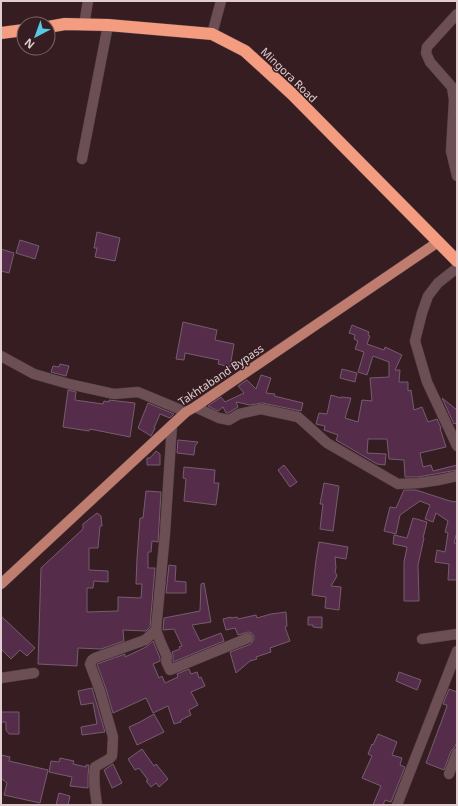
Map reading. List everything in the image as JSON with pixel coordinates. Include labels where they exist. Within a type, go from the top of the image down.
[{"type":"highway","name":"Mingora Road","points":[[56,26],[64,24],[108,25],[212,34],[245,50],[292,94],[457,261]]},
{"type":"highway","points":[[1,33],[16,31]]},
{"type":"main road","name":"Takhtaband Bypass","points":[[1,584],[190,409],[438,242]]},
{"type":"street","points":[[84,25],[88,1]]},
{"type":"street","points":[[212,34],[221,1]]},
{"type":"street","points":[[457,14],[427,47],[426,53],[430,62],[452,87],[454,100],[451,151],[457,176]]},
{"type":"street","points":[[82,159],[108,25]]},
{"type":"street","points":[[457,268],[438,283],[428,296],[415,341],[427,382],[457,446]]},
{"type":"street","points":[[1,356],[34,374],[69,384],[114,394],[138,392],[218,418],[229,420],[240,414],[261,409],[298,417],[327,443],[398,484],[419,483],[457,476]]},
{"type":"street","points":[[172,425],[165,533],[156,630],[167,657],[166,661],[170,670],[248,638]]},
{"type":"street","points":[[98,805],[94,791],[95,767],[112,756],[113,737],[100,691],[90,664],[95,658],[145,640],[156,630]]},
{"type":"street","points":[[422,639],[457,634]]},
{"type":"street","points":[[397,805],[457,651]]},
{"type":"street","points":[[1,678],[34,674]]},
{"type":"street","points":[[450,774],[457,753]]},
{"type":"building","points":[[97,232],[120,238],[115,261],[95,257],[97,248],[94,248]]},
{"type":"building","points":[[20,240],[39,246],[35,259],[16,253]]},
{"type":"building","points":[[1,249],[14,253],[9,273],[1,271]]},
{"type":"building","points":[[183,322],[217,330],[215,340],[234,344],[230,367],[218,364],[219,360],[185,353],[184,360],[176,359]]},
{"type":"building","points":[[352,325],[369,332],[368,335],[370,336],[367,344],[384,350],[385,347],[402,355],[395,370],[400,370],[399,382],[408,382],[408,391],[411,390],[414,410],[422,407],[428,422],[437,419],[446,447],[420,453],[423,467],[431,465],[433,471],[457,465],[457,470],[418,477],[405,477],[404,460],[389,459],[387,439],[368,439],[367,453],[386,454],[385,465],[377,464],[336,440],[338,435],[324,430],[325,426],[316,424],[319,413],[327,414],[331,395],[341,398],[351,398],[345,418],[358,422],[362,400],[372,401],[370,378],[389,377],[389,362],[373,356],[367,375],[358,372],[364,352],[355,349],[358,341],[354,339],[355,335],[349,333]]},
{"type":"building","points":[[60,364],[69,366],[66,376],[51,372],[53,366],[59,367]]},
{"type":"building","points":[[342,369],[357,373],[355,382],[340,378]]},
{"type":"building","points":[[261,375],[271,378],[266,393],[275,394],[274,396],[303,403],[301,411],[262,403],[250,405],[236,402],[238,407],[226,413],[223,407],[218,411],[208,406],[221,397],[225,402],[244,393],[238,386],[247,380],[256,389]]},
{"type":"building","points":[[68,390],[76,392],[75,400],[103,404],[104,401],[109,402],[109,400],[135,403],[130,437],[90,429],[89,431],[63,427]]},
{"type":"building","points":[[442,398],[457,410],[457,423],[454,424]]},
{"type":"building","points":[[148,403],[174,414],[170,418],[160,414],[151,436],[138,428]]},
{"type":"building","points":[[178,440],[198,442],[195,446],[194,455],[177,453]]},
{"type":"building","points":[[156,451],[160,454],[160,465],[147,465],[147,458],[150,458]]},
{"type":"building","points":[[284,465],[297,482],[290,487],[278,470]]},
{"type":"building","points":[[184,467],[215,470],[214,483],[219,483],[216,505],[184,501],[186,479],[183,478]]},
{"type":"building","points":[[324,483],[339,486],[333,531],[320,529],[323,504],[320,504]]},
{"type":"building","points":[[404,490],[416,490],[457,502],[457,532],[454,543],[457,543],[457,580],[448,580],[449,564],[435,562],[437,550],[445,552],[448,533],[445,532],[448,521],[436,513],[433,522],[425,519],[430,505],[420,501],[400,515],[396,534],[384,531],[390,507],[396,508]]},
{"type":"building","points":[[146,491],[161,492],[158,542],[152,541],[151,552],[148,552],[148,568],[155,568],[150,627],[146,631],[123,630],[124,641],[101,649],[78,648],[77,666],[38,664],[41,568],[83,529],[83,524],[97,513],[101,516],[102,526],[100,526],[98,548],[89,548],[89,570],[108,571],[108,582],[94,581],[93,588],[87,588],[87,612],[118,611],[118,597],[141,598],[142,584],[136,584],[137,558],[140,518],[143,518]]},
{"type":"building","points":[[413,518],[427,522],[418,565],[419,601],[404,601],[404,562],[407,547],[393,544],[394,535],[407,538]]},
{"type":"building","points":[[319,542],[348,547],[346,559],[335,557],[335,571],[337,576],[331,586],[341,587],[339,610],[325,608],[326,597],[312,595]]},
{"type":"building","points":[[169,565],[176,566],[175,581],[186,582],[186,593],[166,593]]},
{"type":"building","points":[[204,583],[211,622],[192,625],[200,641],[221,633],[224,641],[173,662],[172,652],[180,649],[179,647],[182,646],[174,629],[163,630],[164,618],[200,611],[201,584]]},
{"type":"building","points":[[286,612],[287,626],[285,627],[290,641],[270,648],[271,652],[256,657],[257,659],[250,661],[236,673],[230,652],[251,644],[254,636],[252,633],[248,632],[238,635],[235,628],[226,630],[223,619],[237,617],[238,619],[256,615],[257,618]]},
{"type":"building","points":[[1,616],[35,648],[27,656],[20,650],[11,659],[1,649]]},
{"type":"building","points":[[308,617],[322,617],[322,628],[308,625]]},
{"type":"building","points":[[153,641],[160,658],[160,661],[153,664],[159,678],[162,676],[165,683],[178,677],[177,674],[189,669],[191,674],[197,672],[199,678],[201,677],[205,686],[191,692],[198,705],[189,710],[191,715],[181,720],[181,722],[174,724],[168,706],[153,713],[146,698],[113,713],[97,664],[125,654],[125,657],[146,647]]},
{"type":"building","points":[[399,672],[421,680],[417,690],[396,681]]},
{"type":"building","points":[[92,688],[105,732],[82,735],[81,727],[97,724],[93,703],[81,705],[78,691]]},
{"type":"building","points":[[449,689],[457,692],[457,742],[451,751],[444,770],[426,763],[446,709],[447,705],[443,704]]},
{"type":"building","points":[[1,712],[19,712],[19,734],[9,734],[6,730],[6,722],[1,722]]},
{"type":"building","points":[[154,714],[164,732],[137,745],[129,727]]},
{"type":"building","points":[[378,734],[397,742],[392,755],[402,758],[400,765],[405,767],[391,802],[385,800],[383,805],[373,805],[381,786],[362,778],[372,756],[368,754]]},
{"type":"building","points":[[142,749],[154,766],[156,764],[168,779],[159,787],[156,783],[151,787],[146,781],[148,780],[139,768],[135,770],[128,759]]},
{"type":"building","points":[[1,755],[10,757],[9,761],[48,770],[40,803],[4,795],[7,783],[1,778]]},
{"type":"building","points":[[60,758],[74,761],[73,764],[86,767],[86,765],[89,765],[88,788],[70,786],[72,777],[49,772],[51,761],[59,762]]},
{"type":"building","points":[[113,764],[122,783],[112,788],[104,770]]},
{"type":"building","points":[[59,793],[70,796],[68,805],[56,805]]}]
